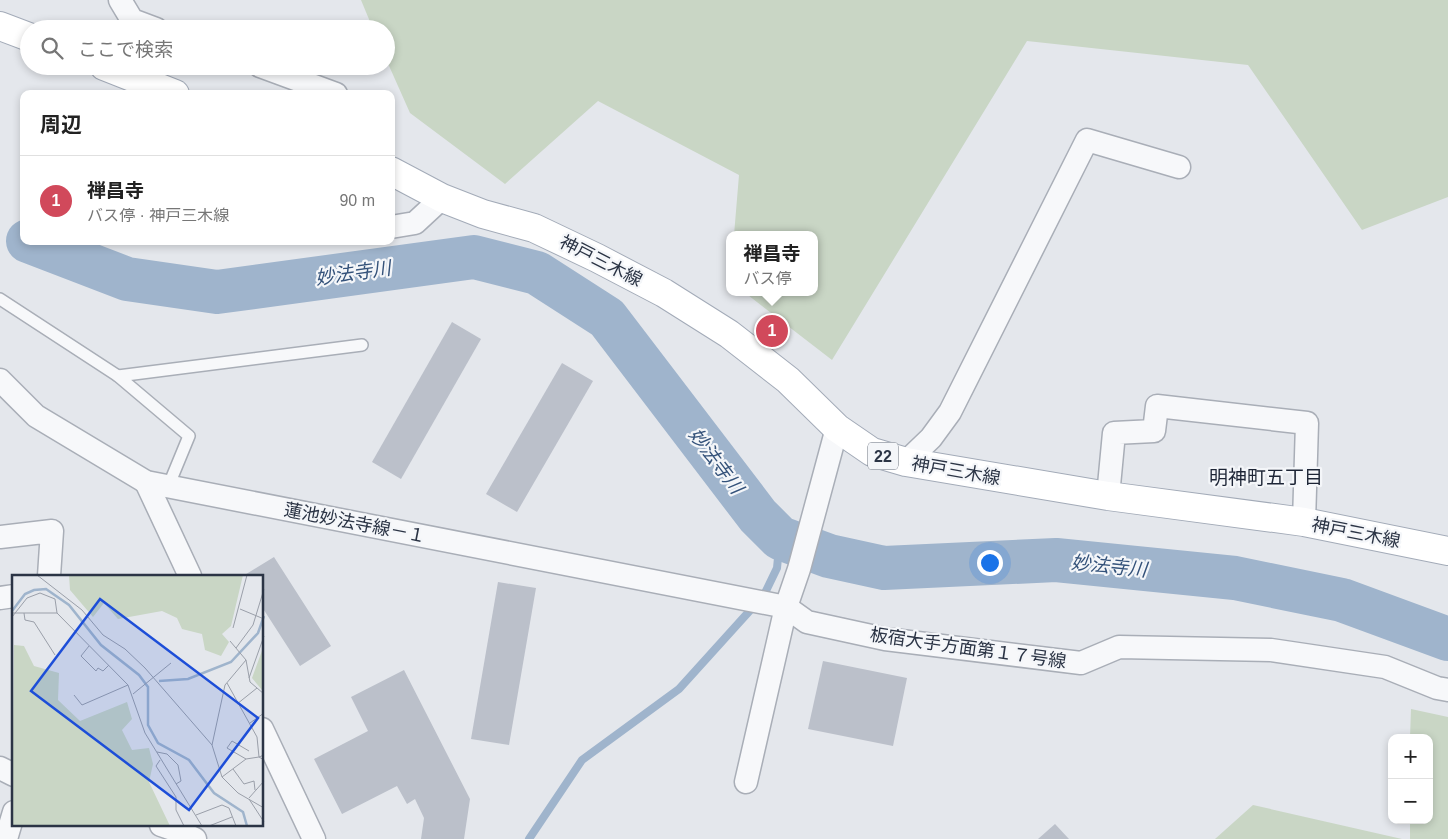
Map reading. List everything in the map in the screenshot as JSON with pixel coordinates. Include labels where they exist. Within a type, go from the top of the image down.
[{"type":"main road","points":[[0,26],[20,34]]},
{"type":"main road","points":[[127,75],[165,90]]},
{"type":"main road","name":"神戸三木線","points":[[395,173],[442,198],[483,214],[534,228],[664,293],[729,334],[788,380],[837,428],[872,452],[906,462],[1108,496],[1304,522],[1448,551]]},
{"type":"street","points":[[120,0],[132,20]]},
{"type":"street","points":[[284,75],[325,90]]},
{"type":"street","points":[[906,462],[931,438],[950,412],[1087,140],[1179,167]]},
{"type":"street","points":[[395,226],[415,223],[442,198]]},
{"type":"street","name":"蓮池妙法寺線－１","points":[[0,380],[36,416],[146,482],[781,606]]},
{"type":"street","points":[[1108,496],[1114,433],[1154,431],[1157,406],[1307,423],[1304,522]]},
{"type":"street","points":[[746,782],[781,606],[798,569],[837,428]]},
{"type":"street","points":[[146,482],[190,575]]},
{"type":"street","points":[[0,537],[52,531],[50,575]]},
{"type":"street","name":"板宿大手方面第１７号線","points":[[781,606],[807,622],[886,639],[1081,663],[1119,647],[1271,650],[1385,667],[1437,688],[1448,690]]},
{"type":"street","points":[[264,734],[314,839]]},
{"type":"street","points":[[0,768],[12,774]]},
{"type":"street","points":[[6,839],[12,819]]},
{"type":"lane","points":[[0,299],[118,376],[189,436],[168,487]]},
{"type":"lane","points":[[118,376],[362,345]]},
{"type":"green space","points":[[361,0],[1448,0],[1448,197],[1362,230],[1248,65],[1027,41],[832,360],[749,296],[818,296],[818,231],[734,231],[739,175],[598,101],[505,184],[410,113],[393,75],[395,75],[395,20],[369,20]]},
{"type":"green space","points":[[1411,709],[1448,717],[1448,839],[1410,839],[1410,824],[1433,824],[1433,734],[1410,734]]},
{"type":"green space","points":[[1253,805],[1402,839],[1215,839]]},
{"type":"building","points":[[452,322],[481,339],[401,479],[372,462]]},
{"type":"building","points":[[562,363],[593,381],[517,512],[486,494]]},
{"type":"building","points":[[274,557],[331,646],[300,666],[264,610],[264,575],[245,575]]},
{"type":"building","points":[[498,582],[536,588],[509,745],[471,739]]},
{"type":"building","points":[[823,661],[907,678],[893,746],[808,729]]},
{"type":"building","points":[[404,670],[470,799],[464,839],[421,839],[424,818],[415,799],[407,804],[397,786],[342,814],[314,759],[368,731],[351,697]]},
{"type":"building","points":[[1055,824],[1069,839],[1038,839]]},
{"type":"waterway","name":"妙法寺川","points":[[38,245],[127,279],[217,292],[474,257],[537,273],[607,318],[758,516],[780,538],[829,556],[884,568],[1056,560],[1235,578],[1342,600],[1448,639]]},
{"type":"waterway","points":[[529,839],[582,760],[679,689],[764,595],[777,568],[780,538]]},
{"type":"place","name":"禅昌寺","points":[[772,331]]},
{"type":"district","name":"明神町五丁目","points":[[1266,477]]}]
